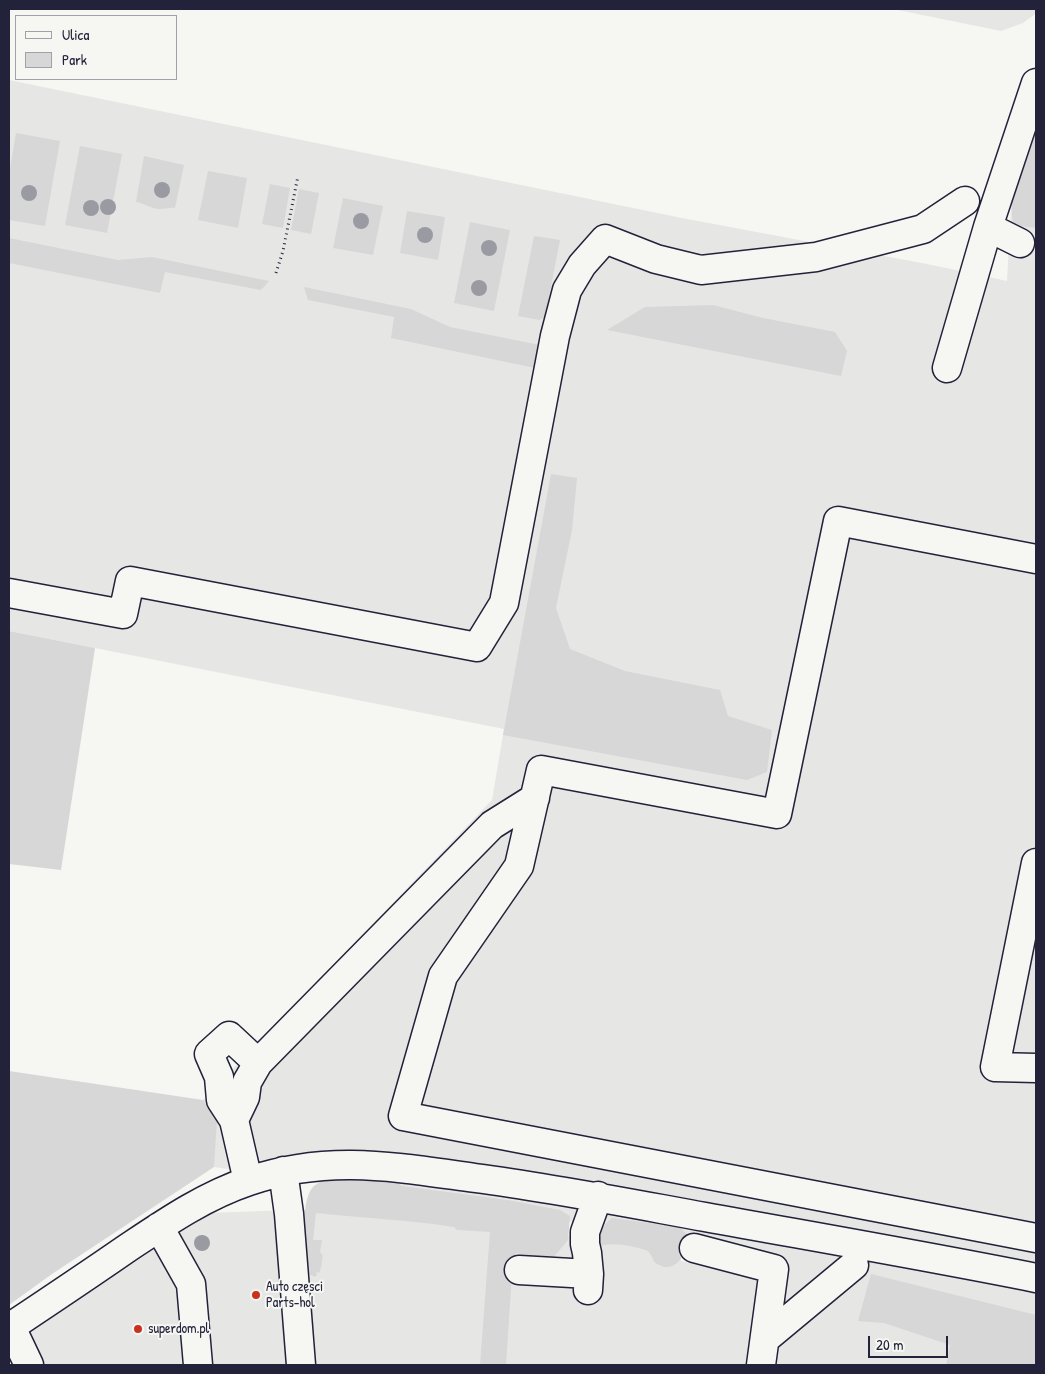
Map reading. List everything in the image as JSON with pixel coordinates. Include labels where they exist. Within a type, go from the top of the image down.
[{"type":"lane","points":[[946,368],[988,227],[1036,83]]},
{"type":"lane","points":[[9,593],[124,614],[130,581],[477,647],[504,603],[555,336],[567,290],[582,264],[605,239],[656,259],[701,270],[816,257],[923,229],[965,201]]},
{"type":"lane","points":[[988,227],[1020,243]]},
{"type":"lane","points":[[1036,559],[838,521],[777,814],[541,770],[519,866],[443,976],[403,1116],[1036,1238]]},
{"type":"lane","points":[[234,1120],[245,1097],[247,1082],[258,1062],[492,825],[534,798]]},
{"type":"lane","points":[[1036,863],[995,1066],[1036,1068]]},
{"type":"lane","points":[[248,1181],[234,1120],[221,1100],[218,1077],[209,1054],[229,1036],[258,1062]]},
{"type":"lane","points":[[29,1365],[10,1328],[159,1227],[204,1200],[248,1181],[283,1171],[330,1164],[373,1165],[598,1196],[1036,1278]]},
{"type":"lane","points":[[283,1171],[302,1281],[301,1365]]},
{"type":"lane","points":[[519,1270],[588,1282],[587,1253],[584,1244],[585,1232],[598,1196]]},
{"type":"lane","points":[[159,1227],[191,1284],[198,1365]]},
{"type":"lane","points":[[694,1248],[774,1269],[761,1365]]},
{"type":"lane","points":[[765,1339],[854,1265]]},
{"type":"path","points":[[276,273],[283,251],[298,176]]},
{"type":"shaded area","points":[[893,9],[1036,10],[1035,14],[1023,23],[1001,31]]},
{"type":"shaded area","points":[[9,80],[682,218],[1007,281],[1011,205],[1021,168],[1036,127],[1036,1365],[9,1365],[9,1352],[34,1330],[208,1213],[317,1209],[358,1189],[214,1167],[203,1100],[492,800],[504,729],[9,631]],"holes":[[[500,1211],[712,1243],[707,1267],[681,1261],[680,1252],[550,1233]]]},
{"type":"green space","points":[[1036,127],[1036,228],[1021,226],[1013,222],[1012,195]]},
{"type":"green space","points":[[16,133],[60,141],[45,226],[9,220],[9,175]]},
{"type":"green space","points":[[80,146],[122,154],[107,233],[65,225]]},
{"type":"green space","points":[[144,156],[184,165],[175,208],[156,209],[136,202]]},
{"type":"green space","points":[[208,171],[247,178],[238,228],[198,220]]},
{"type":"green space","points":[[270,184],[290,188],[283,228],[262,224]]},
{"type":"green space","points":[[299,189],[319,193],[311,234],[291,230]]},
{"type":"green space","points":[[343,198],[383,206],[373,255],[333,248]]},
{"type":"green space","points":[[407,211],[445,217],[438,260],[400,253]]},
{"type":"green space","points":[[470,222],[510,230],[494,311],[454,303]]},
{"type":"green space","points":[[534,236],[560,240],[545,317],[539,320],[518,316]]},
{"type":"green space","points":[[9,238],[118,260],[152,257],[269,281],[261,290],[165,272],[160,293],[9,263]]},
{"type":"green space","points":[[304,287],[411,309],[450,327],[545,346],[540,369],[391,338],[394,317],[308,300]]},
{"type":"green space","points":[[713,305],[763,318],[835,332],[847,351],[841,376],[607,330],[645,307]]},
{"type":"green space","points":[[551,474],[577,478],[572,530],[556,608],[570,649],[625,671],[720,690],[728,716],[772,730],[767,772],[747,780],[503,735]]},
{"type":"green space","points":[[9,631],[95,648],[61,870],[9,864]]},
{"type":"green space","points":[[9,1071],[203,1100],[217,1120],[214,1167],[52,1274],[9,1305]]},
{"type":"green space","points":[[330,1178],[367,1178],[402,1186],[508,1200],[560,1210],[570,1216],[568,1240],[552,1259],[516,1253],[513,1258],[506,1365],[480,1365],[490,1232],[457,1230],[454,1227],[316,1213],[313,1240],[322,1240],[320,1252],[323,1256],[319,1273],[316,1272],[317,1275],[315,1277],[309,1274],[304,1242],[306,1204],[313,1187]]},
{"type":"green space","points":[[612,1218],[679,1227],[691,1238],[679,1261],[675,1265],[664,1267],[656,1263],[648,1251],[624,1245],[611,1244],[599,1246],[601,1230]]},
{"type":"green space","points":[[871,1274],[1036,1315],[1036,1365],[946,1365],[950,1345],[884,1323],[858,1321]]},
{"type":"place","name":"Auto częsci Parts-hol","points":[[256,1295]]},
{"type":"place","name":"superdom.pl","points":[[138,1329]]}]
